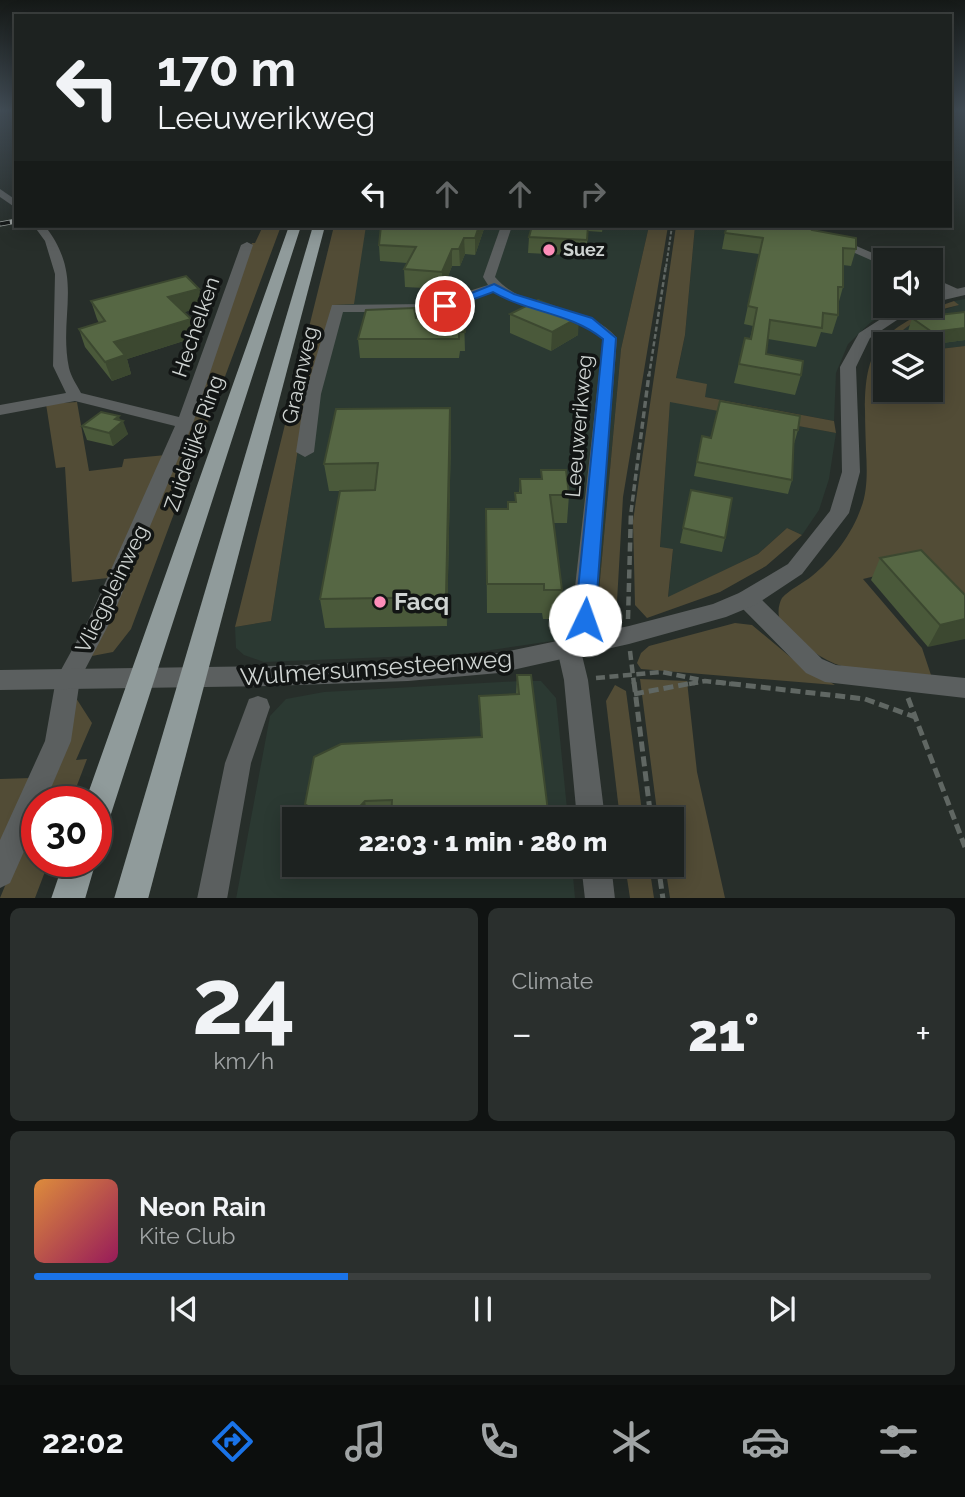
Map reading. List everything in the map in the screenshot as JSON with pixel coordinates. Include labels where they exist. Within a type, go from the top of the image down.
[{"type":"highway","name":"Zuidelijke Ring","points":[[106,786],[294,228]]},
{"type":"highway","points":[[131,898],[318,228]]},
{"type":"highway","points":[[68,898],[75,877]]},
{"type":"street","points":[[0,192],[14,203]]},
{"type":"street","points":[[40,228],[56,252],[60,270],[61,369],[75,396]]},
{"type":"street","points":[[494,287],[489,277],[505,228]]},
{"type":"street","points":[[832,240],[873,257]]},
{"type":"street","name":"Hechelken","points":[[185,423],[247,245]]},
{"type":"street","name":"Graanweg","points":[[305,452],[313,394],[337,308],[429,308],[494,287]]},
{"type":"street","name":"Leeuwerikweg","points":[[494,287],[509,296],[587,320],[610,338],[579,647]]},
{"type":"street","name":"Wulmersumsesteenweg","points":[[0,680],[143,677],[194,679],[441,669],[499,663],[579,647],[718,611],[747,599],[795,569],[839,513],[851,472],[848,367],[864,336],[892,318]]},
{"type":"street","points":[[0,410],[75,396],[185,423]]},
{"type":"street","name":"Vliegpleinweg","points":[[0,873],[58,741],[68,678],[106,608],[185,423]]},
{"type":"street","points":[[747,599],[814,667],[833,675],[965,688]]},
{"type":"street","points":[[579,647],[576,680],[590,807]]},
{"type":"street","points":[[212,898],[238,763],[258,706]]},
{"type":"street","points":[[598,877],[600,898]]},
{"type":"path","points":[[629,635],[631,492],[672,228]]},
{"type":"path","points":[[576,680],[632,671],[692,675],[705,681]]},
{"type":"path","points":[[632,671],[649,807]]},
{"type":"path","points":[[634,694],[705,681],[865,699],[915,718],[965,846]]},
{"type":"path","points":[[660,877],[663,898]]},
{"type":"shaded area","points":[[262,228],[280,228],[131,629],[113,652],[92,656],[175,463],[252,243],[255,243]]},
{"type":"shaded area","points":[[334,228],[366,228],[354,304],[334,305],[306,398],[271,621],[235,627]]},
{"type":"shaded area","points":[[366,228],[649,228],[621,349],[598,602],[602,626],[571,633],[559,640],[464,654],[264,662],[244,655],[236,648],[235,627],[271,621],[306,398],[334,305],[360,254]]},
{"type":"shaded area","points":[[649,228],[668,228],[623,497],[616,619],[602,626],[598,602],[621,349]]},
{"type":"shaded area","points":[[676,228],[695,228],[685,335],[676,378],[707,384],[705,397],[834,421],[836,433],[670,402],[660,547],[673,549],[668,597],[758,554],[787,528],[802,535],[766,566],[720,592],[647,618],[635,605],[633,521]]},
{"type":"shaded area","points":[[695,228],[799,228],[873,260],[873,318],[877,318],[848,344],[836,373],[834,421],[705,397],[676,379],[685,335]]},
{"type":"shaded area","points":[[965,299],[965,346],[943,349],[943,332],[901,332],[913,321],[921,318],[943,318],[943,310],[958,305],[954,301]]},
{"type":"shaded area","points":[[954,301],[959,305],[943,310],[943,305]]},
{"type":"shaded area","points":[[914,318],[923,318],[901,332],[892,332]]},
{"type":"shaded area","points":[[965,346],[965,626],[912,567],[863,579],[922,648],[931,675],[877,673],[843,667],[812,651],[785,627],[779,617],[782,598],[827,562],[847,536],[861,508],[866,479],[865,394],[873,357],[873,402],[943,402],[943,349]]},
{"type":"shaded area","points":[[670,401],[836,433],[829,479],[819,510],[802,535],[787,528],[758,554],[668,598],[673,550],[660,548]]},
{"type":"shaded area","points":[[77,402],[89,471],[122,467],[124,459],[166,455],[108,578],[72,582],[65,467],[56,468],[46,404]]},
{"type":"shaded area","points":[[735,623],[752,625],[794,660],[835,685],[641,669],[637,663],[641,653],[649,646]]},
{"type":"shaded area","points":[[640,679],[687,681],[697,772],[725,898],[670,898],[667,877],[684,877],[684,807],[656,807]]},
{"type":"shaded area","points":[[541,681],[556,698],[567,807],[282,807],[282,877],[573,877],[575,898],[236,898],[270,716],[286,699],[324,692]]},
{"type":"shaded area","points":[[615,685],[626,691],[641,807],[619,807],[606,701]]},
{"type":"shaded area","points":[[76,698],[92,723],[76,760],[87,759],[77,786],[46,786]]},
{"type":"shaded area","points":[[31,778],[27,786],[21,786],[21,799],[0,843],[0,779]]},
{"type":"shaded area","points":[[21,847],[21,877],[43,877],[35,898],[0,898]]},
{"type":"shaded area","points":[[627,877],[651,877],[654,898],[630,898]]},
{"type":"building","points":[[381,228],[478,228],[475,238],[464,238],[459,249],[452,249],[442,272],[404,269],[416,247],[379,245]]},
{"type":"building","points":[[531,228],[588,228],[587,240],[529,237]]},
{"type":"building","points":[[726,228],[812,228],[856,238],[856,249],[843,248],[843,287],[838,287],[838,315],[823,313],[822,328],[770,320],[766,354],[803,361],[801,375],[739,364],[745,338],[751,339],[757,308],[748,306],[763,238],[725,233]]},
{"type":"building","points":[[186,276],[199,289],[168,297],[191,319],[114,342],[125,355],[105,362],[79,329],[105,321],[91,301]]},
{"type":"building","points":[[538,300],[579,317],[552,332],[510,314]]},
{"type":"building","points":[[414,308],[416,318],[464,318],[465,332],[459,332],[459,339],[358,339],[366,310]]},
{"type":"building","points":[[965,312],[965,328],[932,332],[912,318],[943,318],[943,314]]},
{"type":"building","points":[[720,401],[800,416],[798,430],[794,430],[792,480],[697,462],[702,436],[711,438]]},
{"type":"building","points":[[450,408],[446,597],[320,599],[340,491],[375,490],[378,463],[324,464],[336,409]]},
{"type":"building","points":[[101,412],[119,416],[115,419],[123,421],[109,433],[82,426]]},
{"type":"building","points":[[541,470],[566,470],[569,495],[550,495],[562,590],[544,590],[544,584],[487,584],[486,509],[508,509],[508,502],[516,502],[515,493],[521,493],[520,479],[542,479]]},
{"type":"building","points":[[691,490],[732,498],[725,538],[683,528]]},
{"type":"building","points":[[921,550],[965,595],[965,619],[940,625],[880,558]]},
{"type":"building","points":[[517,675],[531,675],[548,807],[392,807],[392,800],[365,801],[359,807],[309,807],[305,804],[314,757],[341,744],[482,737],[479,696],[519,694]]},
{"type":"railway","points":[[0,224],[14,221]]},
{"type":"place","name":"Suez","points":[[549,250]]},
{"type":"place","name":"Facq","points":[[380,602]]},
{"type":"route","points":[[445,306],[494,287],[509,296],[587,320],[601,328],[610,338],[585,596],[585,620]]}]
